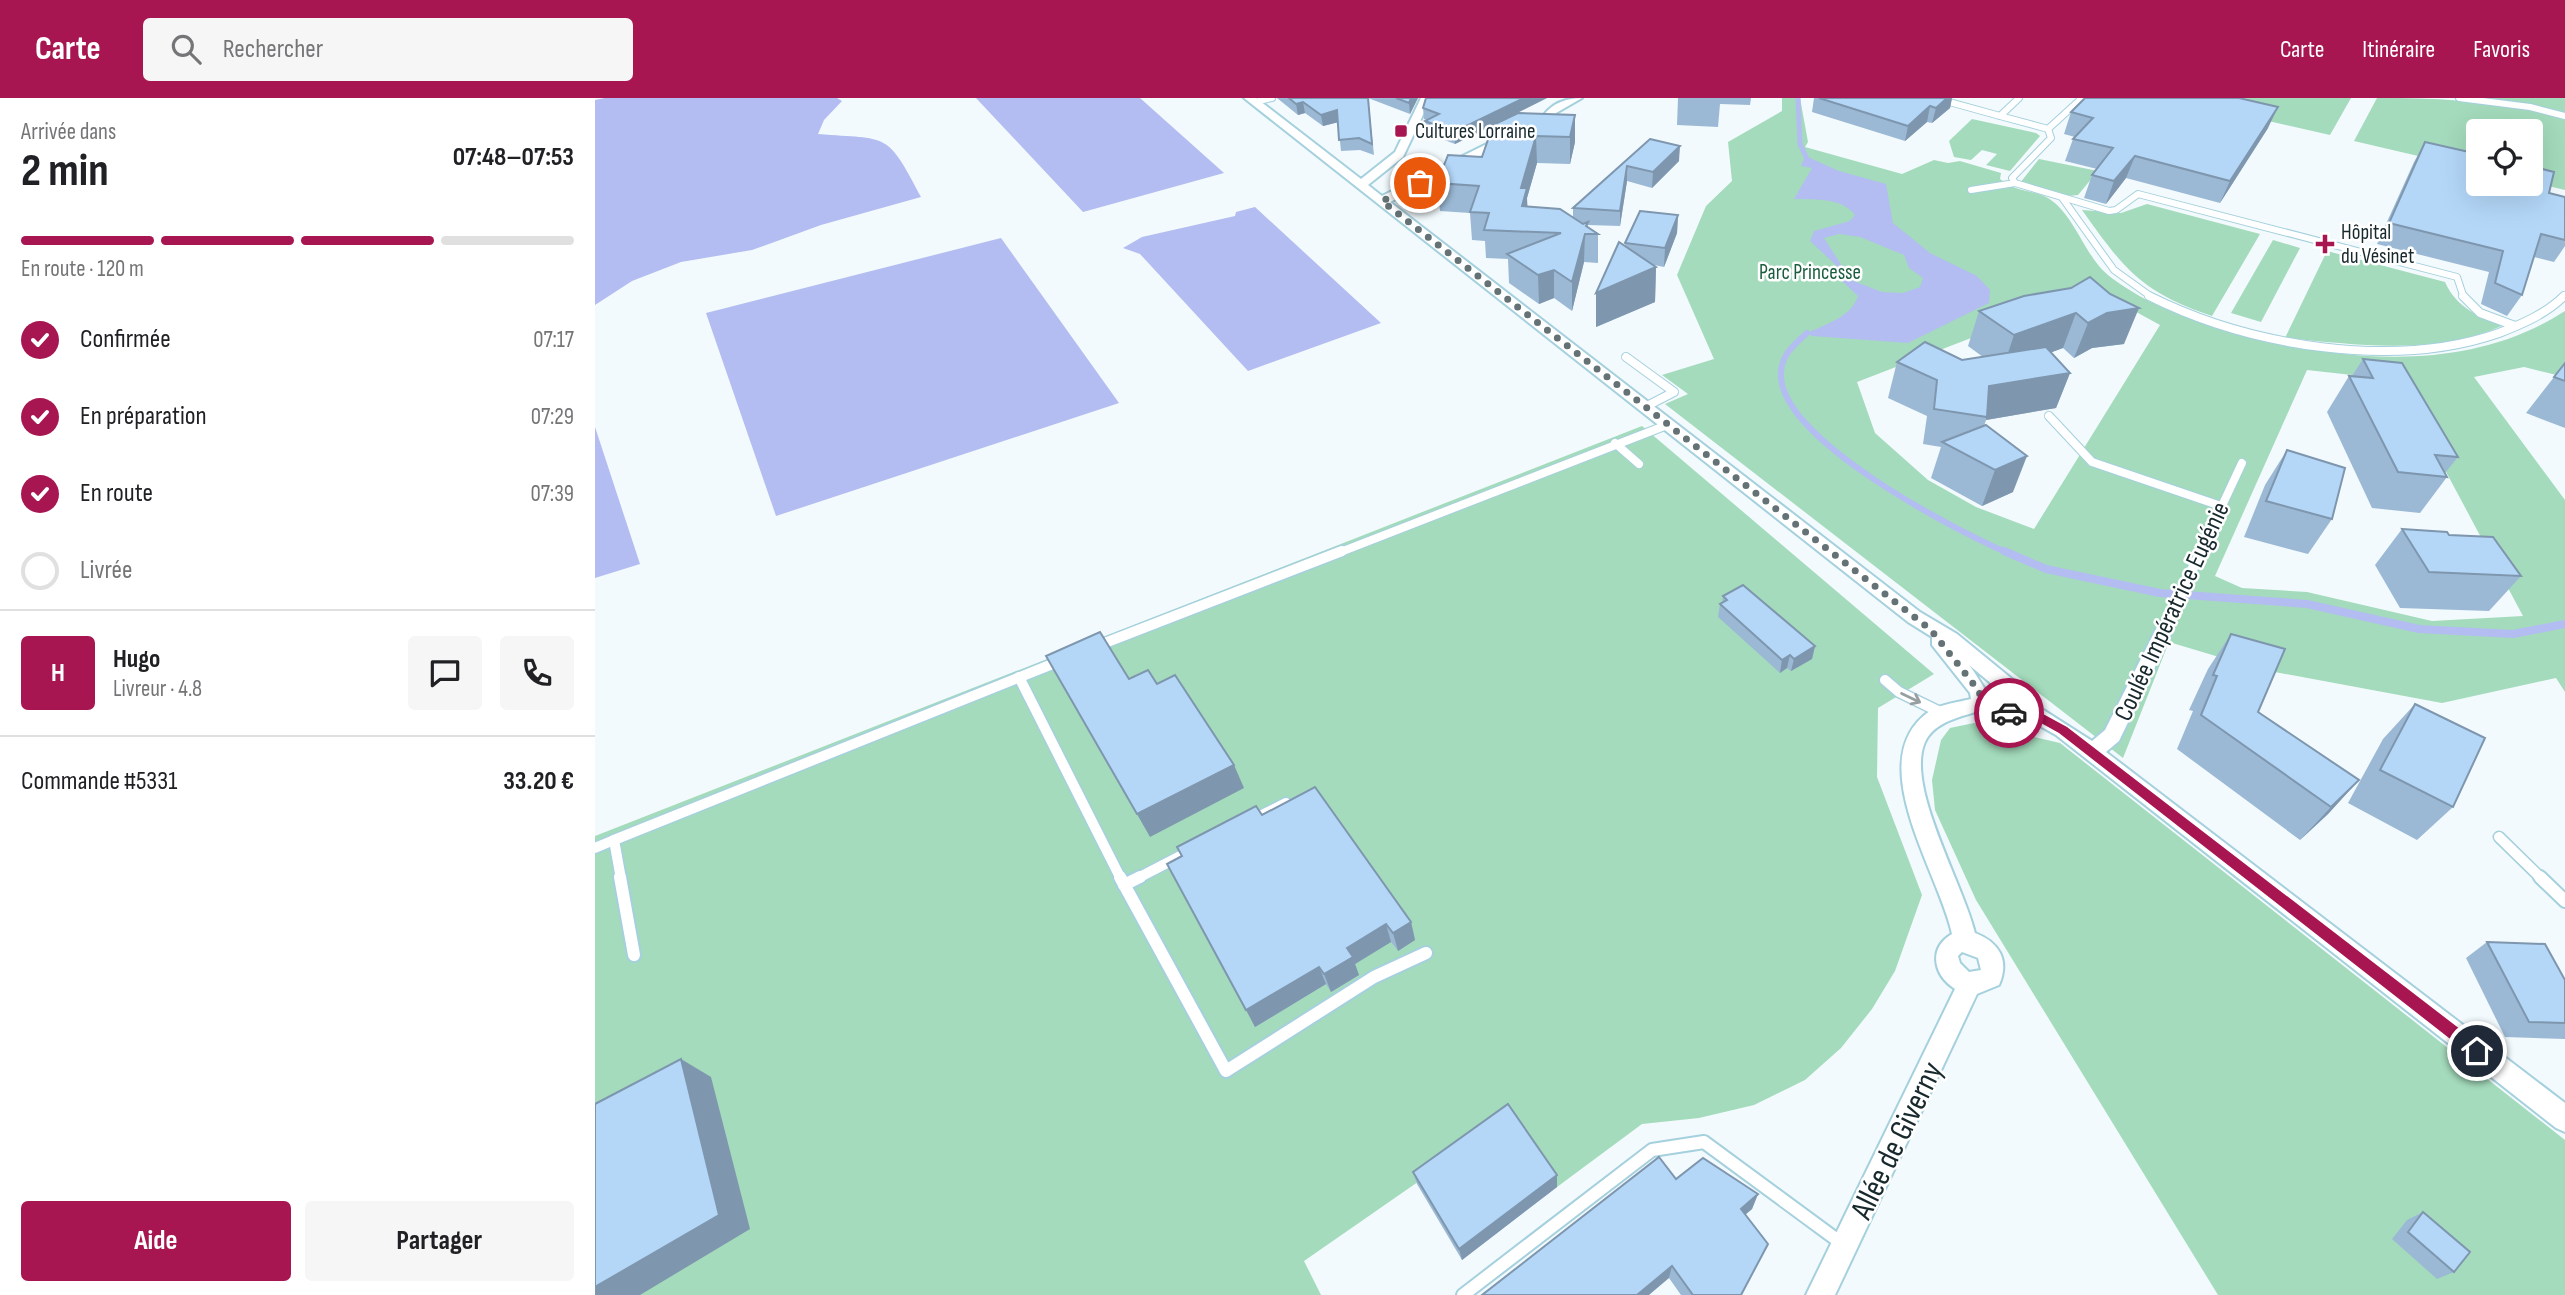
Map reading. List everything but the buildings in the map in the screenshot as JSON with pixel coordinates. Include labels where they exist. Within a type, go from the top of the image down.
[{"type":"street","points":[[1361,184],[1392,164],[1402,153],[1418,107],[1426,98]]},
{"type":"street","points":[[1382,201],[1547,118],[1552,111],[1577,98]]},
{"type":"street","points":[[1252,100],[1491,288],[1503,283],[1538,309],[1525,314],[1931,630],[1950,639],[2001,682],[2018,692],[2021,706],[2063,730],[2093,752],[2565,1119]]},
{"type":"street","name":"Coulée Impératrice Eugénie","points":[[2093,752],[2112,735],[2167,623]]},
{"type":"street","points":[[1931,630],[1981,697],[2003,714],[2011,713],[2021,706]]},
{"type":"street","points":[[1940,712],[1981,697],[1987,683],[2001,682]]},
{"type":"street","name":"Allée de Giverny","points":[[1820,1295],[1970,984],[1986,982],[1991,977],[1994,964],[1987,951],[1965,941],[1963,920],[1918,814],[1910,778],[1913,741],[1922,728],[1940,712]]},
{"type":"lane","points":[[1252,100],[1272,98]]},
{"type":"lane","points":[[1935,98],[2048,128]]},
{"type":"lane","points":[[2000,116],[2019,98]]},
{"type":"lane","points":[[2048,128],[2082,98]]},
{"type":"lane","points":[[2459,98],[2530,107],[2565,116]]},
{"type":"lane","points":[[2014,183],[2012,178],[2051,138],[2048,128]]},
{"type":"lane","points":[[1971,190],[2014,183],[2109,211],[2116,210],[2138,194],[2457,277],[2461,281],[2461,294],[2474,310],[2515,327]]},
{"type":"lane","points":[[2062,199],[2112,270],[2137,289],[2181,310],[2253,332],[2325,348],[2414,352],[2486,338],[2544,314],[2565,295]]},
{"type":"lane","points":[[1626,357],[1674,392],[1645,407]]},
{"type":"lane","points":[[2049,416],[2092,462],[2221,506]]},
{"type":"lane","points":[[1083,652],[1667,425]]},
{"type":"lane","points":[[1615,443],[1639,464]]},
{"type":"lane","name":"Coulée Impératrice Eugénie","points":[[2167,623],[2242,463]]},
{"type":"lane","points":[[595,848],[1070,657]]},
{"type":"lane","points":[[1019,677],[1124,885],[1226,1072],[1374,977],[1426,953]]},
{"type":"lane","points":[[1885,680],[1899,692],[1940,712]]},
{"type":"lane","points":[[1244,824],[1293,799]]},
{"type":"lane","points":[[2499,838],[2565,901]]},
{"type":"lane","points":[[614,840],[635,956]]},
{"type":"lane","points":[[1124,885],[1208,842]]},
{"type":"lane","points":[[1463,1295],[1652,1150],[1704,1142],[1845,1245]]},
{"type":"green space","name":"Parc Princesse","points":[[1782,98],[1800,98],[1808,142],[1805,147],[1902,174],[1934,160],[1948,163],[1960,161],[2001,173],[2000,179],[2006,183],[2042,195],[2056,204],[2070,220],[2099,266],[2128,289],[2175,313],[2268,340],[2355,355],[2399,357],[2443,354],[2485,346],[2526,332],[2565,311],[2565,377],[2524,367],[2474,377],[2565,500],[2565,692],[2556,678],[2442,703],[2259,669],[2169,642],[2123,758],[1665,404],[1688,394],[1662,375],[1714,359],[1677,275],[1706,206],[1732,181],[1728,142],[1782,111]],"holes":[[[2096,290],[2160,325],[2034,529],[1976,507],[1928,480],[1875,433],[1857,382]],[[2307,370],[2397,380],[2523,616],[2432,621],[2307,592],[2242,588],[2215,576]]]},
{"type":"green space","points":[[2168,98],[2351,98],[2330,135]]},
{"type":"green space","points":[[2377,98],[2472,102],[2542,112],[2565,118],[2565,190],[2543,185],[2543,119],[2466,119],[2466,167],[2354,141]]},
{"type":"green space","points":[[2473,98],[2565,98],[2565,113],[2539,106]]},
{"type":"green space","points":[[1972,119],[2040,136],[2010,171],[1986,165],[1997,154],[1982,150],[1971,160],[1954,157],[1949,141]]},
{"type":"green space","points":[[2039,159],[2098,171],[2078,195],[2068,196],[2020,183]]},
{"type":"green space","points":[[2147,204],[2260,234],[2212,316],[2168,298],[2136,276],[2110,248],[2082,210],[2121,213]]},
{"type":"green space","points":[[2273,240],[2300,248],[2261,322],[2231,313]]},
{"type":"green space","points":[[2327,251],[2445,282],[2462,305],[2486,319],[2504,325],[2478,335],[2424,345],[2368,345],[2285,338]]},
{"type":"green space","points":[[1642,426],[1934,674],[1878,708],[1877,777],[1922,895],[1895,971],[1872,1009],[1841,1048],[1805,1080],[1754,1105],[1699,1118],[1642,1124],[1557,1187],[1510,1118],[1304,1261],[1321,1295],[595,1295],[595,836]]},
{"type":"green space","points":[[1974,723],[2060,743],[2565,1140],[2565,1295],[2218,1295],[1976,900],[1935,810],[1932,780],[1941,740],[1950,728]]},
{"type":"water","points":[[837,98],[842,101],[824,120],[818,134],[859,137],[883,143],[892,149],[900,160],[921,197],[821,225],[752,250],[681,262],[632,281],[595,305],[595,100]]},
{"type":"water","points":[[976,98],[1140,98],[1224,173],[1083,212]]},
{"type":"water","points":[[1810,158],[1839,171],[1886,184],[1893,223],[1930,253],[1977,276],[1990,290],[1989,303],[1908,343],[1812,336],[1807,333],[1845,314],[1858,296],[1841,280],[1838,267],[1810,241],[1814,231],[1850,221],[1855,215],[1835,202],[1794,199],[1812,168],[1801,166],[1804,159]],"holes":[[[1839,234],[1860,237],[1904,255],[1909,268],[1923,278],[1920,287],[1903,293],[1882,292],[1851,280],[1824,238]]]},
{"type":"water","points":[[1255,207],[1381,323],[1248,371],[1140,254],[1123,248],[1142,237],[1235,216],[1236,212]]},
{"type":"water","points":[[1001,238],[1119,403],[776,516],[706,313]]},
{"type":"water","points":[[595,427],[640,564],[595,578]]},
{"type":"waterway","points":[[1798,98],[1800,144],[1807,159]]},
{"type":"waterway","points":[[1807,333],[1787,355],[1781,372],[1787,398],[1807,425],[1873,479],[1949,524],[2008,553]]},
{"type":"waterway","points":[[2004,551],[2046,569],[2160,593],[2307,604],[2419,629],[2513,634],[2565,624]]},
{"type":"way so far","points":[[1420,183],[1382,201],[1931,630],[1979,691],[1982,703],[1995,712],[2009,713]]},
{"type":"place","name":"Cultures Lorraine","points":[[1401,131]]},
{"type":"place","name":"Hôpital du Vésinet","points":[[2325,244]]},
{"type":"route","points":[[2009,713],[2017,711],[2021,706],[2063,730],[2477,1051]]}]
